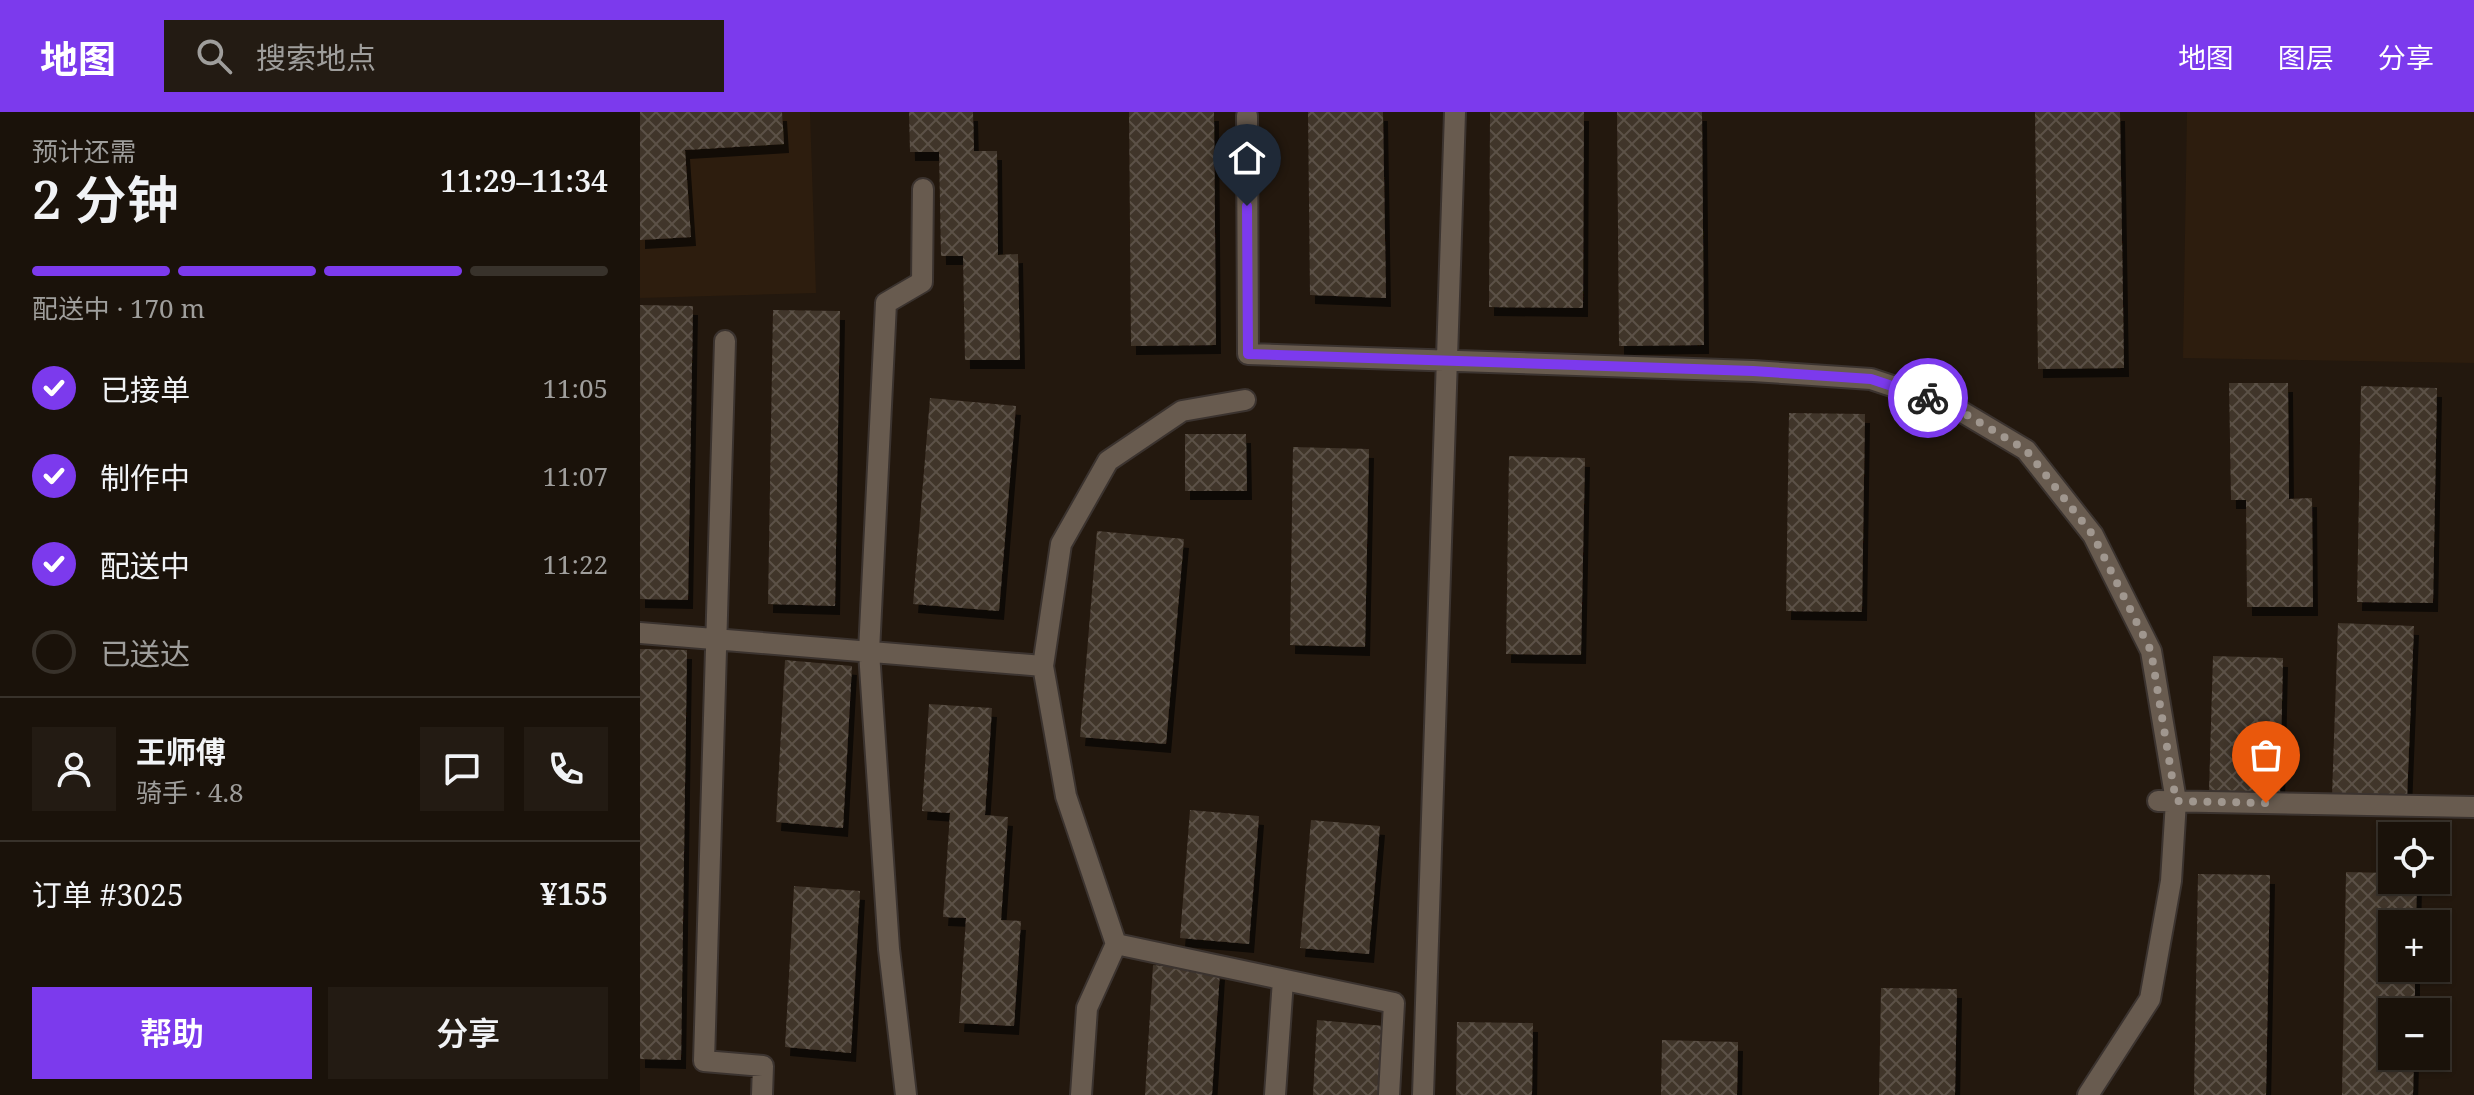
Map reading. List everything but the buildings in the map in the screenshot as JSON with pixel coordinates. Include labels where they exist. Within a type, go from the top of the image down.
[{"type":"lane","points":[[1423,1095],[1455,112]]},
{"type":"lane","points":[[1247,116],[1248,354],[1753,371],[1871,379],[1952,406],[2026,450],[2093,535],[2151,651],[2167,801],[2171,881],[2150,999],[2088,1095]]},
{"type":"lane","points":[[906,1095],[889,949],[869,652],[886,303],[922,282],[923,189]]},
{"type":"lane","points":[[725,341],[704,1061],[763,1066],[762,1095]]},
{"type":"lane","points":[[1081,1095],[1087,1008],[1116,944],[1066,796],[1043,666],[1061,544],[1108,461],[1182,411],[1245,400]]},
{"type":"lane","points":[[640,633],[1043,666]]},
{"type":"lane","points":[[2167,801],[2474,807]]},
{"type":"lane","points":[[1116,944],[1394,1003],[1389,1095]]},
{"type":"lane","points":[[1275,1095],[1283,980]]},
{"type":"shaded area","points":[[640,112],[810,112],[816,293],[640,298]]},
{"type":"shaded area","points":[[2187,112],[2474,112],[2474,363],[2183,358]]},
{"type":"way so far","points":[[1928,398],[1952,406],[2026,450],[2093,535],[2151,651],[2176,801],[2266,803]]},
{"type":"route","points":[[1247,206],[1248,354],[1753,371],[1871,379],[1928,398]]}]
